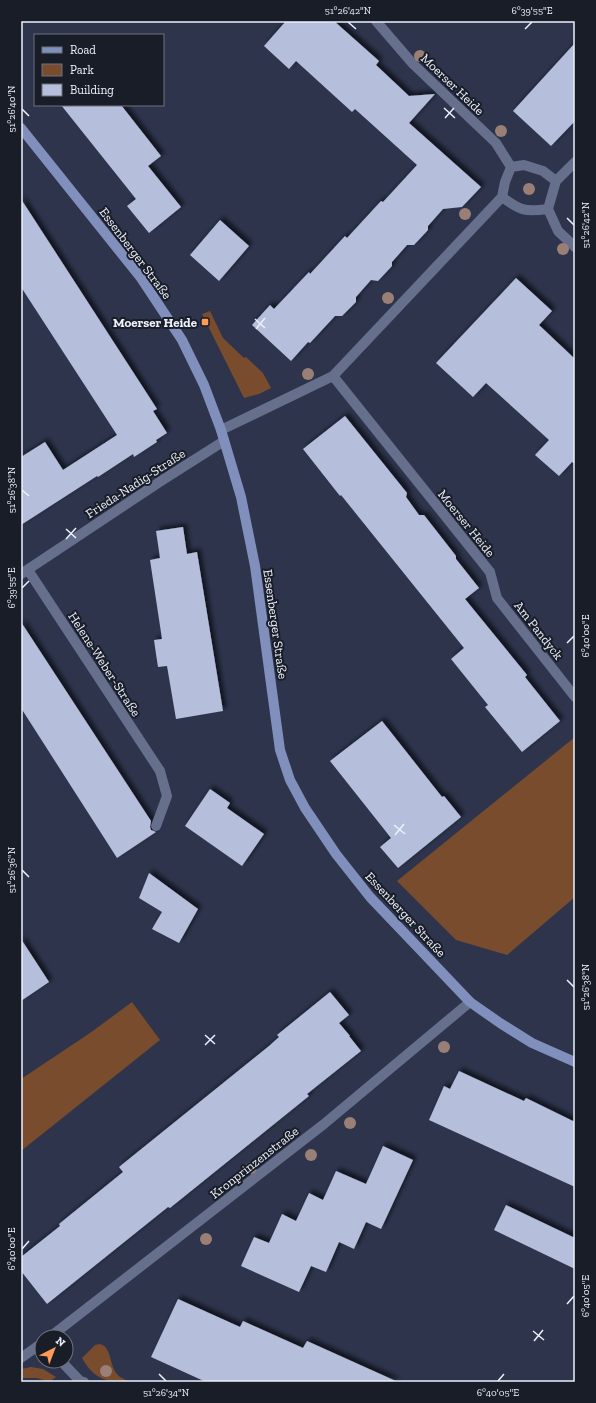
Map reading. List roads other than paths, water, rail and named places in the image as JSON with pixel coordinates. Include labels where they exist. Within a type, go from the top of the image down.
[{"type":"street","name":"Moerser Heide","points":[[376,21],[413,64],[496,143],[511,167]]},
{"type":"street","name":"Essenberger Straße","points":[[21,128],[141,278],[182,340],[204,385],[221,430],[241,496],[253,558],[280,750],[290,780],[305,808],[336,854],[370,897],[470,1002],[532,1043],[575,1062]]},
{"type":"street","points":[[575,162],[556,181],[548,209],[558,231],[575,247]]},
{"type":"street","points":[[221,430],[333,376],[502,197],[505,182],[511,167],[524,165],[543,171],[556,181]]},
{"type":"street","points":[[502,197],[514,206],[530,211],[548,209]]},
{"type":"street","name":"Moerser Heide","points":[[333,376],[490,572],[497,598]]},
{"type":"street","name":"Frieda-Nadig-Straße","points":[[24,572],[224,441]]},
{"type":"street","name":"Helene-Weber-Straße","points":[[24,572],[160,771],[167,796],[156,826]]},
{"type":"street","name":"Am Pandyck","points":[[497,598],[575,698]]},
{"type":"street","name":"Kronprinzenstraße","points":[[60,1329],[324,1124],[470,1002]]},
{"type":"street","points":[[21,1358],[34,1349]]},
{"type":"street","points":[[69,1369],[81,1382]]},
{"type":"place","name":"Moerser Heide","points":[[205,322]]}]
